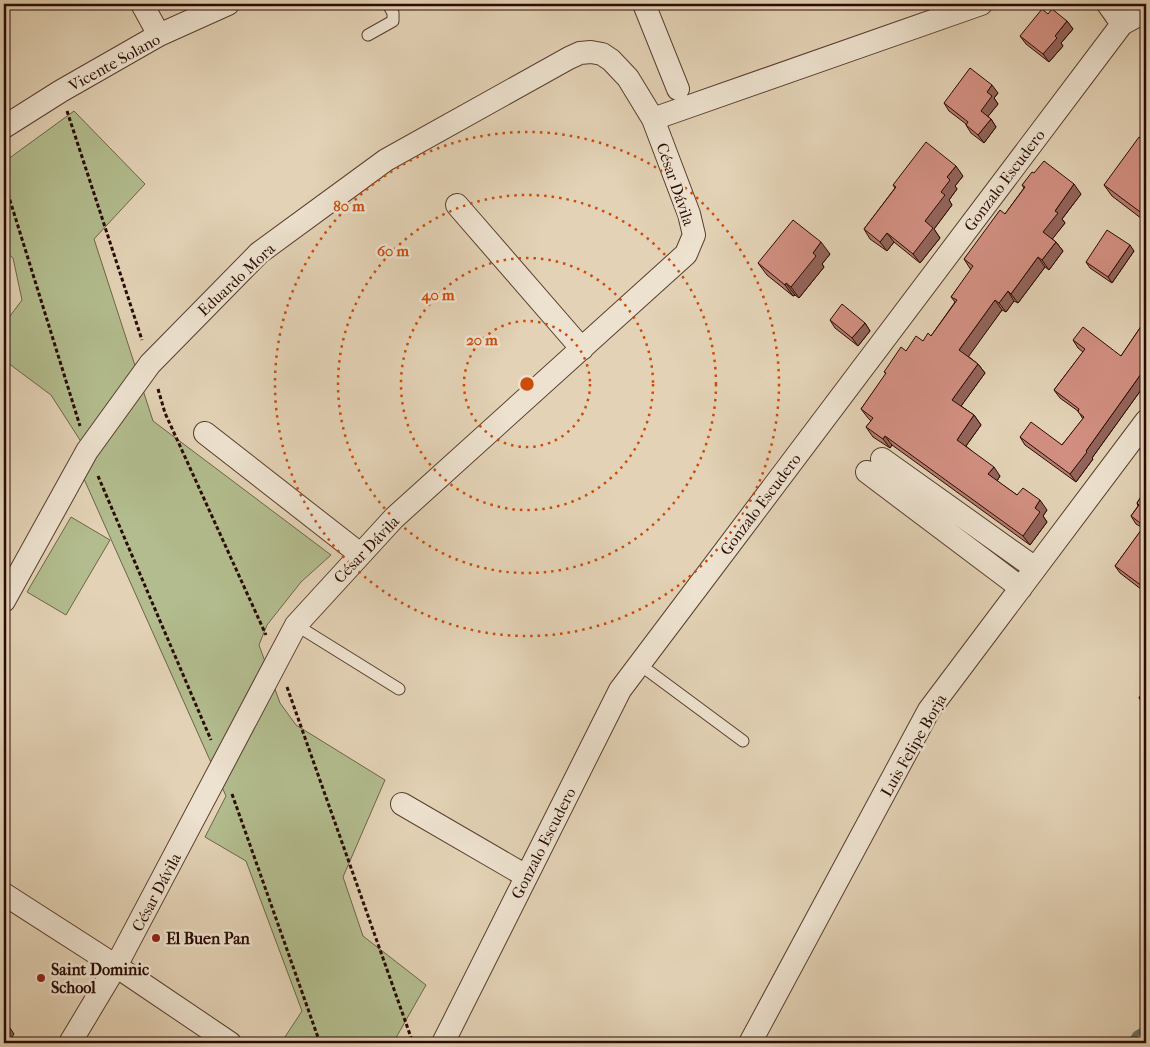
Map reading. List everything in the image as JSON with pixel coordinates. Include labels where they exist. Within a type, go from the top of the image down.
[{"type":"street","points":[[142,4],[160,35]]},
{"type":"street","name":"Vicente Solano","points":[[6,121],[160,35],[228,4]]},
{"type":"street","points":[[644,4],[678,89]]},
{"type":"street","points":[[653,119],[981,4]]},
{"type":"street","points":[[1108,4],[1122,24]]},
{"type":"street","name":"Gonzalo Escudero","points":[[443,1043],[620,690],[1122,24],[1146,11]]},
{"type":"street","name":"Eduardo Mora","points":[[4,601],[88,451],[150,364],[259,254],[378,166],[580,53],[602,54],[611,60],[628,78],[653,119]]},
{"type":"street","name":"César Dávila","points":[[70,1043],[116,966],[296,625],[394,518],[686,254],[694,235],[689,214],[653,119]]},
{"type":"street","points":[[457,205],[582,349]]},
{"type":"street","name":"Luis Felipe Borja","points":[[750,1043],[929,710],[1146,421]]},
{"type":"street","points":[[205,433],[360,554]]},
{"type":"street","points":[[1021,588],[875,466],[1036,568]]},
{"type":"street","points":[[402,804],[526,876]]},
{"type":"street","points":[[4,894],[116,966],[230,1043]]},
{"type":"lane","points":[[368,35],[393,21],[393,13],[388,4]]},
{"type":"lane","points":[[296,625],[399,689]]},
{"type":"lane","points":[[639,664],[743,741]]},
{"type":"path","points":[[61,92],[165,413],[278,660],[413,1043]]},
{"type":"path","points":[[4,181],[88,451],[222,766],[320,1043]]},
{"type":"green space","points":[[74,111],[145,184],[94,239],[153,421],[331,555],[301,582],[267,625],[259,645],[280,703],[296,725],[385,780],[343,877],[363,936],[426,985],[393,1043],[281,1043],[302,1011],[246,861],[205,837],[226,796],[84,479],[87,451],[51,395],[4,360],[4,324],[22,300],[13,258],[4,251],[4,162]]},
{"type":"green space","points":[[71,517],[110,540],[66,615],[27,592]]},
{"type":"building","points":[[1042,9],[1048,14],[1052,9],[1067,21],[1055,36],[1057,38],[1043,54],[1020,36]]},
{"type":"building","points":[[970,68],[992,85],[987,92],[992,96],[981,111],[991,119],[978,135],[966,125],[968,122],[944,103]]},
{"type":"building","points":[[1139,137],[1146,142],[1146,210],[1143,214],[1104,185]]},
{"type":"building","points":[[926,142],[956,166],[947,177],[950,180],[941,192],[945,195],[925,221],[933,228],[913,254],[887,233],[880,242],[864,229],[896,187],[893,185]]},
{"type":"building","points":[[1044,161],[1074,184],[1055,211],[1058,213],[1043,232],[1056,242],[1042,260],[1038,257],[1011,294],[1008,291],[999,303],[995,300],[959,350],[978,364],[952,400],[974,415],[957,440],[994,467],[988,474],[1017,495],[1023,488],[1040,500],[1035,508],[1040,512],[1023,536],[885,436],[883,439],[866,427],[873,418],[861,409],[901,347],[906,351],[916,336],[923,341],[928,333],[931,336],[957,300],[951,297],[973,266],[964,259],[1000,210],[1005,214],[1025,187],[1022,185]]},
{"type":"building","points":[[793,220],[821,242],[813,253],[816,256],[791,287],[786,283],[785,285],[758,263]]},
{"type":"building","points":[[1107,230],[1130,245],[1108,277],[1086,262]]},
{"type":"building","points":[[842,304],[865,323],[852,338],[830,320]]},
{"type":"building","points":[[1146,319],[1146,367],[1070,474],[1020,437],[1031,422],[1062,445],[1084,417],[1078,412],[1079,409],[1054,390],[1085,349],[1073,340],[1083,327],[1121,356]]},
{"type":"building","points":[[1146,489],[1146,589],[1115,566],[1144,526],[1131,516],[1139,505],[1137,503]]},
{"type":"building","points":[[1146,687],[1146,703],[1139,698]]},
{"type":"waterway","points":[[1130,1043],[1136,1034],[1146,1028]]},
{"type":"place","name":"El Buen Pan","points":[[156,938]]},
{"type":"place","name":"Saint Dominic School","points":[[41,978]]}]
